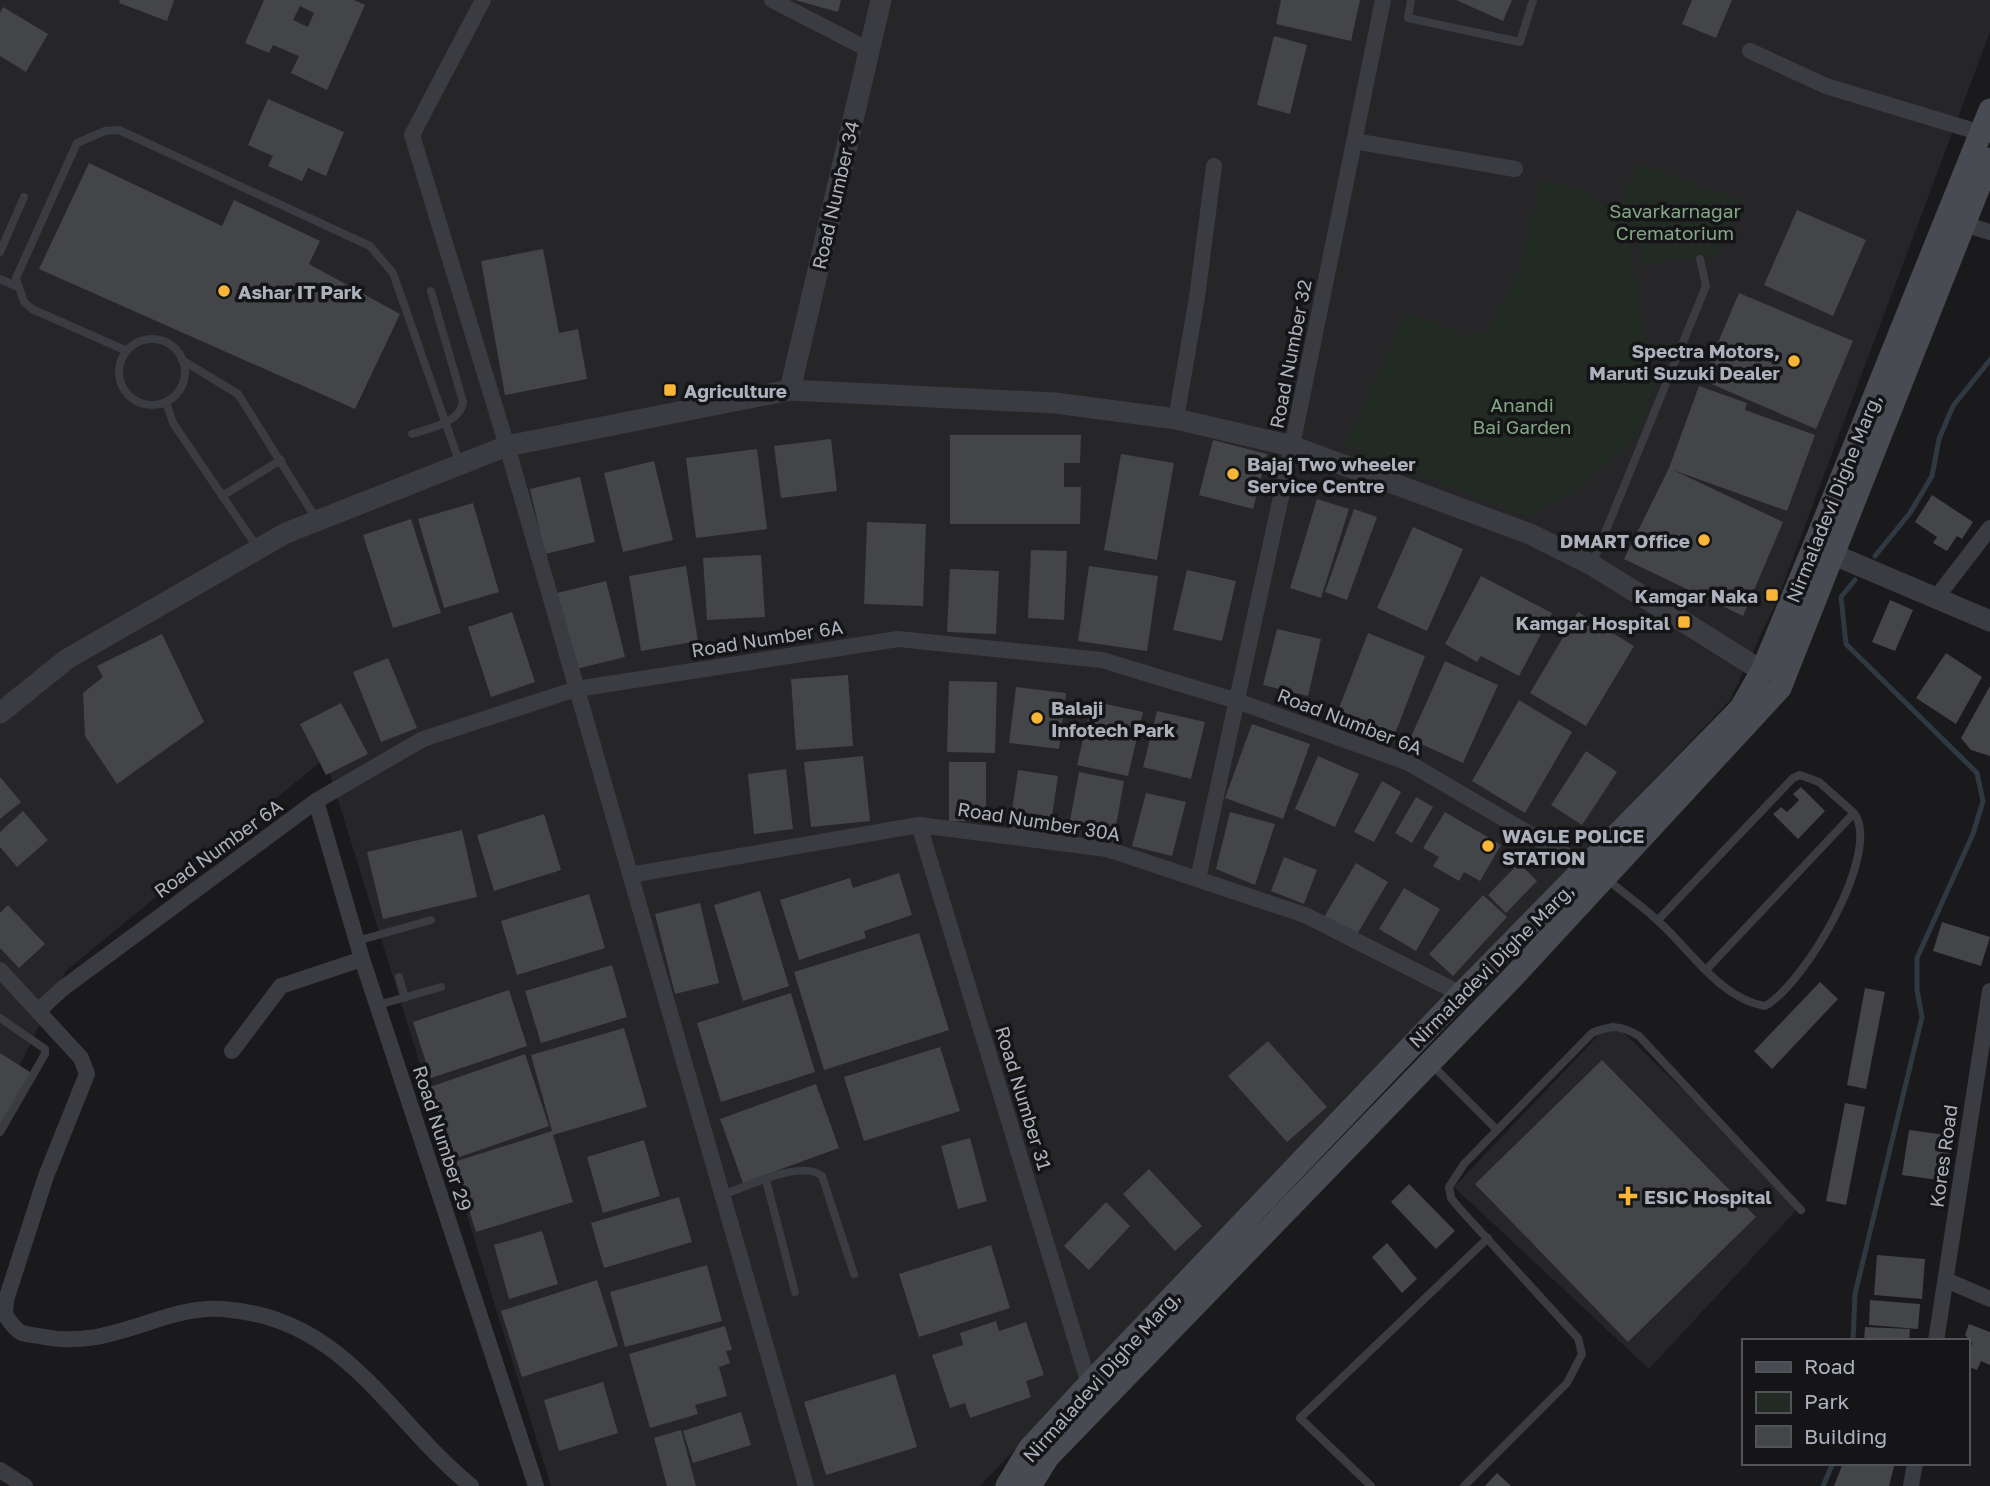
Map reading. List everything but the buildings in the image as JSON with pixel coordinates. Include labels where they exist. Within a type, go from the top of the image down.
[{"type":"main road","name":"Nirmaladevi Dighe Marg,","points":[[1007,1486],[1029,1449],[1461,994],[1596,873],[1780,688],[1823,550],[1986,134],[1990,110]]},
{"type":"main road","name":"Nirmaladevi Dighe Marg,","points":[[1030,1486],[1056,1448],[1429,1061],[1741,708],[1823,550],[1990,159]]},
{"type":"street","points":[[483,0],[412,135],[507,446],[806,1486]]},
{"type":"street","points":[[772,0],[869,50]]},
{"type":"street","name":"Road Number 34","points":[[790,390],[881,0]]},
{"type":"street","name":"Road Number 32","points":[[1198,879],[1292,446],[1383,0]]},
{"type":"street","points":[[1750,51],[1826,86],[1986,134]]},
{"type":"street","points":[[1354,141],[1516,169]]},
{"type":"street","points":[[1176,419],[1197,297],[1214,166]]},
{"type":"street","points":[[1964,225],[1990,232]]},
{"type":"street","points":[[0,713],[67,659],[286,533],[507,446],[790,390],[1055,403],[1176,419],[1292,446],[1531,534],[1592,565],[1762,671],[1780,688]]},
{"type":"street","points":[[1936,598],[1990,528]]},
{"type":"street","points":[[1823,550],[1990,621]]},
{"type":"street","name":"Road Number 6A","points":[[37,1011],[62,989],[316,801],[423,739],[576,689],[898,639],[1102,660],[1237,701],[1409,763],[1596,873]]},
{"type":"street","name":"Road Number 29","points":[[316,801],[377,1006],[536,1486]]},
{"type":"street","name":"Road Number 30A","points":[[630,875],[919,825],[1107,849],[1305,915],[1461,994]]},
{"type":"street","name":"Road Number 31","points":[[919,825],[1090,1384]]},
{"type":"street","points":[[232,1051],[281,986],[362,959]]},
{"type":"street","points":[[0,970],[80,1058],[87,1074],[18,1259],[3,1321],[19,1332],[57,1340],[102,1338],[190,1312],[218,1308],[259,1312],[302,1329],[331,1346],[373,1383],[440,1461],[471,1486]]},
{"type":"street","name":"Kores Road","points":[[1936,1339],[1986,1039],[1990,990]]},
{"type":"street","points":[[1946,1280],[1990,1299]]},
{"type":"street","points":[[1911,1486],[1915,1465]]},
{"type":"street","points":[[0,1470],[25,1486]]},
{"type":"lane","points":[[1411,0],[1408,18],[1520,42],[1533,0]]},
{"type":"lane","points":[[127,351],[33,309],[24,302],[16,278],[77,143],[104,131],[119,130],[370,246],[393,273],[460,465]]},
{"type":"lane","points":[[0,252],[24,197]]},
{"type":"lane","points":[[1592,565],[1706,286],[1700,259]]},
{"type":"lane","points":[[0,279],[18,287]]},
{"type":"lane","points":[[412,434],[445,423],[462,410],[463,401],[431,290]]},
{"type":"lane","points":[[182,360],[184,370],[180,388],[166,402],[144,405],[126,393],[119,372],[127,351],[146,340],[168,343],[182,360],[238,394],[318,521]]},
{"type":"lane","points":[[166,402],[173,423],[259,549]]},
{"type":"lane","points":[[222,496],[281,460]]},
{"type":"lane","points":[[1596,873],[1658,920],[1706,970],[1741,1000],[1765,1006],[1775,1001],[1829,932],[1840,909],[1862,844],[1862,824],[1854,813],[1819,782],[1800,775],[1793,778],[1658,920]]},
{"type":"lane","points":[[1706,970],[1854,813]]},
{"type":"lane","points":[[357,941],[431,920]]},
{"type":"lane","points":[[399,977],[405,998]]},
{"type":"lane","points":[[377,1006],[441,987]]},
{"type":"lane","points":[[0,1018],[45,1049],[45,1054],[0,1132]]},
{"type":"lane","points":[[1464,1486],[1566,1382],[1582,1354],[1578,1338],[1451,1198],[1449,1187],[1464,1164],[1592,1033],[1610,1026],[1624,1027],[1639,1036],[1801,1210]]},
{"type":"lane","points":[[1412,1045],[1497,1130]]},
{"type":"lane","points":[[722,1195],[800,1169],[815,1170],[822,1175],[854,1274]]},
{"type":"lane","points":[[766,1180],[795,1292]]},
{"type":"lane","points":[[1371,1486],[1300,1419],[1488,1238]]},
{"type":"shaded area","points":[[0,0],[1990,0],[1990,32],[1776,603],[1730,700],[980,1486],[551,1486],[325,758],[66,971],[0,1105]]},
{"type":"shaded area","name":"ESIC Hospital","points":[[1612,1021],[1801,1205],[1649,1369],[1454,1187]]},
{"type":"green space","name":"Savarkarnagar Crematorium","points":[[1639,164],[1740,200],[1718,256],[1643,264],[1632,215],[1619,204]]},
{"type":"green space","name":"Anandi Bai Garden","points":[[1541,181],[1582,189],[1623,220],[1640,297],[1645,344],[1656,380],[1638,436],[1584,484],[1530,518],[1345,446],[1407,311],[1467,338],[1488,330],[1519,271]]},
{"type":"waterway","points":[[1875,556],[1910,513],[1932,476],[1939,439],[1953,406],[1990,360]]},
{"type":"waterway","points":[[1853,1339],[1855,1294],[1922,1017],[1917,990],[1917,958],[1973,834],[1983,801],[1977,773],[1846,644],[1841,597],[1855,580]]},
{"type":"waterway","points":[[1823,1486],[1832,1465]]},
{"type":"place","name":"Ashar IT Park","points":[[224,291]]},
{"type":"place","name":"Spectra Motors, Maruti Suzuki Dealer","points":[[1794,361]]},
{"type":"place","name":"Agriculture","points":[[670,390]]},
{"type":"place","name":"Bajaj Two wheeler Service Centre","points":[[1233,474]]},
{"type":"place","name":"DMART Office","points":[[1704,540]]},
{"type":"place","name":"Kamgar Naka","points":[[1772,595]]},
{"type":"place","name":"Kamgar Hospital","points":[[1684,622]]},
{"type":"place","name":"Balaji Infotech Park","points":[[1037,718]]},
{"type":"place","name":"WAGLE POLICE STATION","points":[[1488,846]]},
{"type":"place","name":"ESIC Hospital","points":[[1628,1196]]}]
